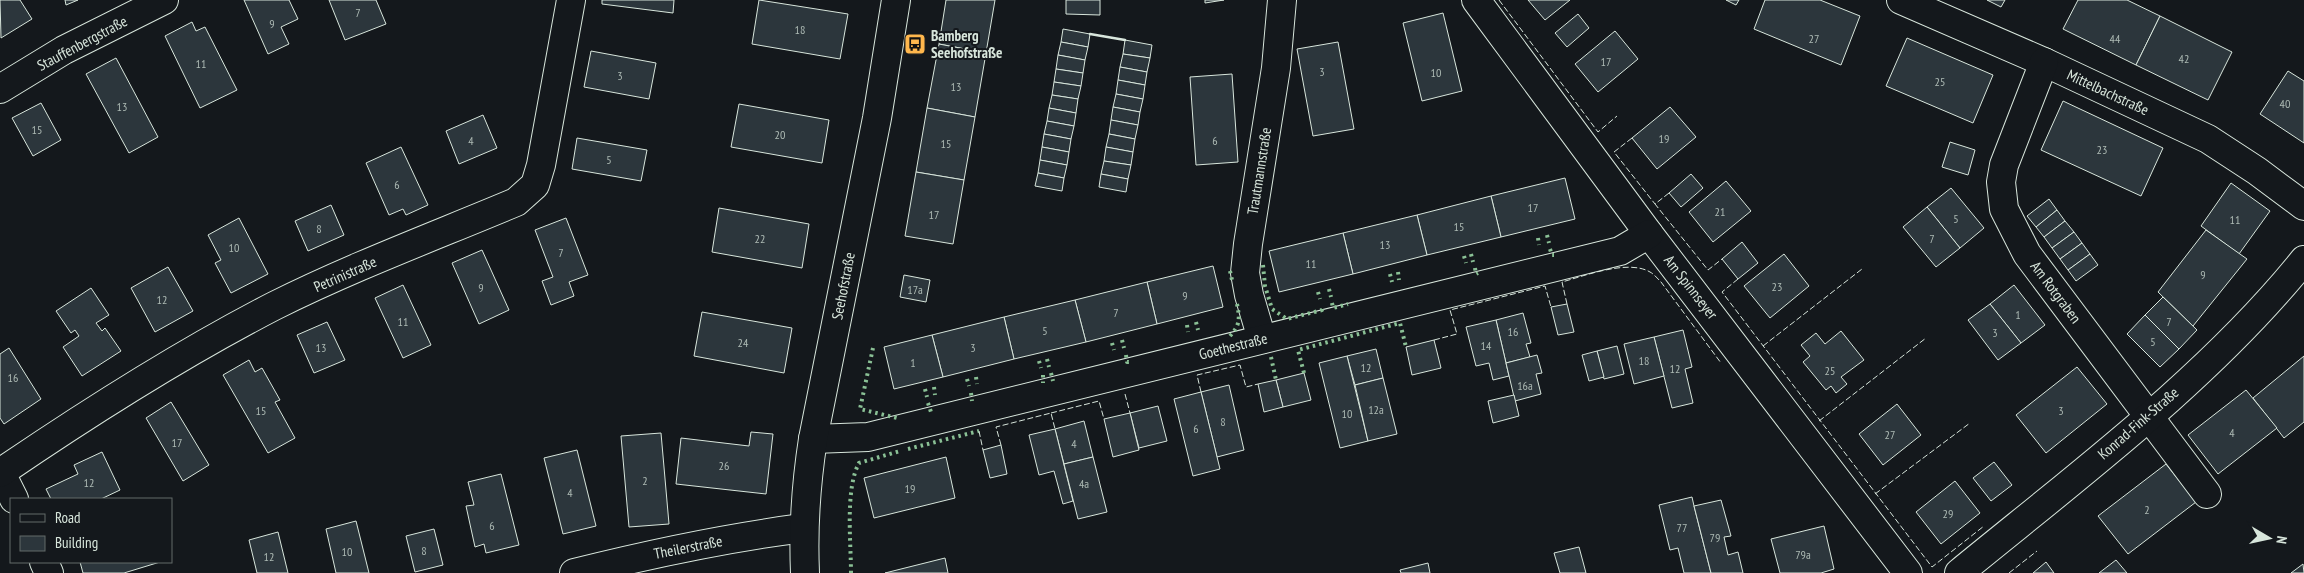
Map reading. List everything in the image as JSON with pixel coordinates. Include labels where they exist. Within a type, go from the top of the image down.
[{"type":"street","name":"Stauffenbergstraße","points":[[0,89],[64,50],[164,0]]},
{"type":"street","name":"Petrinistraße","points":[[0,472],[126,390],[273,307],[353,270],[516,202],[534,185],[541,165],[571,0]]},
{"type":"street","name":"Seehofstraße","points":[[804,573],[803,528],[806,483],[813,439],[876,118],[896,0]]},
{"type":"street","name":"Trautmannstraße","points":[[1262,339],[1245,274],[1276,68],[1282,0]]},
{"type":"street","name":"Am Spinnseyer","points":[[1476,0],[1649,234],[1908,573]]},
{"type":"street","name":"Mittelbachstraße","points":[[1901,0],[2044,62],[2208,139],[2257,170],[2304,206]]},
{"type":"street","name":"Am Rotgraben","points":[[2044,62],[2004,165],[2001,182],[2004,209],[2027,254],[2207,494]]},
{"type":"street","name":"Goethestraße","points":[[813,439],[868,437],[1620,251],[1649,234]]},
{"type":"street","name":"Konrad-Fink-Straße","points":[[1959,573],[2149,416],[2223,348],[2304,260]]},
{"type":"street","points":[[0,472],[13,498]]},
{"type":"street","name":"Theilerstraße","points":[[574,573],[645,555],[752,534],[803,528]]},
{"type":"building","points":[[0,0],[20,0],[32,19],[1,38]]},
{"type":"building","points":[[65,0],[78,0],[66,5]]},
{"type":"building","points":[[244,0],[289,0],[298,19],[281,27],[289,44],[268,54]]},
{"type":"building","points":[[329,0],[376,0],[386,24],[345,40]]},
{"type":"building","points":[[602,0],[674,0],[673,13],[602,4]]},
{"type":"building","points":[[759,0],[848,14],[840,59],[752,44]]},
{"type":"building","points":[[946,0],[995,0],[986,53],[939,44]]},
{"type":"building","points":[[1066,0],[1100,0],[1100,15],[1066,14]]},
{"type":"building","points":[[1205,0],[1224,0],[1205,3]]},
{"type":"building","points":[[1528,0],[1570,0],[1545,20]]},
{"type":"building","points":[[1726,0],[1739,0],[1736,5]]},
{"type":"building","points":[[1765,0],[1820,0],[1860,16],[1841,65],[1754,29]]},
{"type":"building","points":[[1987,0],[2005,0],[2001,7]]},
{"type":"building","points":[[2078,0],[2127,0],[2160,16],[2136,65],[2063,29]]},
{"type":"building","points":[[1443,13],[1462,91],[1422,101],[1403,23]]},
{"type":"building","points":[[1578,14],[1589,28],[1567,47],[1555,33]]},
{"type":"building","points":[[2160,16],[2232,52],[2208,100],[2136,65]]},
{"type":"building","points":[[192,22],[196,31],[205,27],[237,90],[200,108],[165,36]]},
{"type":"building","points":[[1063,29],[1090,34],[1088,47],[1061,42]]},
{"type":"building","points":[[1615,31],[1638,59],[1598,92],[1575,64]]},
{"type":"building","points":[[1907,38],[1993,75],[1973,123],[1886,86]]},
{"type":"building","points":[[1125,40],[1152,45],[1150,58],[1123,54]]},
{"type":"building","points":[[1061,42],[1088,47],[1085,60],[1058,55]]},
{"type":"building","points":[[1338,42],[1354,129],[1313,136],[1297,49]]},
{"type":"building","points":[[939,44],[986,53],[975,117],[927,108]]},
{"type":"building","points":[[591,51],[656,63],[649,99],[584,87]]},
{"type":"building","points":[[1123,54],[1150,58],[1147,72],[1120,67]]},
{"type":"building","points":[[1058,55],[1085,60],[1083,73],[1056,69]]},
{"type":"building","points":[[116,58],[158,137],[129,153],[86,74]]},
{"type":"building","points":[[1120,67],[1147,72],[1145,85],[1118,80]]},
{"type":"building","points":[[1056,69],[1083,73],[1081,86],[1054,82]]},
{"type":"building","points":[[2288,71],[2304,81],[2304,143],[2260,114]]},
{"type":"building","points":[[1232,74],[1238,162],[1196,165],[1190,77]]},
{"type":"building","points":[[1118,80],[1145,85],[1143,99],[1116,94]]},
{"type":"building","points":[[1054,82],[1081,86],[1078,99],[1052,95]]},
{"type":"building","points":[[1116,94],[1143,99],[1140,112],[1113,107]]},
{"type":"building","points":[[1052,95],[1078,99],[1076,113],[1049,108]]},
{"type":"building","points":[[2063,101],[2163,148],[2141,196],[2041,150]]},
{"type":"building","points":[[41,103],[61,140],[33,156],[12,118]]},
{"type":"building","points":[[739,104],[829,120],[822,163],[731,147]]},
{"type":"building","points":[[1113,107],[1140,112],[1138,125],[1111,120]]},
{"type":"building","points":[[1670,107],[1696,137],[1657,169],[1632,138]]},
{"type":"building","points":[[927,108],[975,117],[964,180],[916,172]]},
{"type":"building","points":[[1049,108],[1076,113],[1074,126],[1047,121]]},
{"type":"building","points":[[483,115],[497,148],[459,164],[446,131]]},
{"type":"building","points":[[1111,120],[1138,125],[1135,139],[1109,134]]},
{"type":"building","points":[[1047,121],[1074,126],[1071,139],[1044,134]]},
{"type":"building","points":[[1044,134],[1071,139],[1069,152],[1042,147]]},
{"type":"building","points":[[1109,134],[1135,139],[1133,152],[1106,147]]},
{"type":"building","points":[[577,138],[647,150],[641,181],[572,169]]},
{"type":"building","points":[[1950,142],[1975,150],[1968,175],[1942,167]]},
{"type":"building","points":[[401,147],[428,205],[406,215],[403,209],[389,215],[366,163]]},
{"type":"building","points":[[1042,147],[1069,152],[1067,165],[1040,160]]},
{"type":"building","points":[[1106,147],[1133,152],[1131,165],[1104,161]]},
{"type":"building","points":[[1040,160],[1067,165],[1064,178],[1038,173]]},
{"type":"building","points":[[1104,161],[1131,165],[1128,179],[1101,174]]},
{"type":"building","points":[[916,172],[964,180],[953,244],[905,236]]},
{"type":"building","points":[[1038,173],[1064,178],[1062,191],[1035,186]]},
{"type":"building","points":[[1101,174],[1128,179],[1126,192],[1099,187]]},
{"type":"building","points":[[1691,174],[1703,188],[1681,207],[1669,193]]},
{"type":"building","points":[[1565,178],[1575,219],[1501,237],[1491,196]]},
{"type":"building","points":[[1726,181],[1751,211],[1713,242],[1689,212]]},
{"type":"building","points":[[2231,183],[2270,211],[2239,254],[2201,226]]},
{"type":"building","points":[[1951,188],[1984,228],[1960,248],[1927,207]]},
{"type":"building","points":[[1491,196],[1501,237],[1427,255],[1417,215]]},
{"type":"building","points":[[2049,199],[2057,210],[2036,227],[2027,216]]},
{"type":"building","points":[[331,205],[344,235],[308,251],[295,221]]},
{"type":"building","points":[[1927,207],[1960,248],[1936,267],[1903,227]]},
{"type":"building","points":[[719,208],[809,224],[802,268],[712,252]]},
{"type":"building","points":[[2057,210],[2065,221],[2044,237],[2036,227]]},
{"type":"building","points":[[1417,215],[1427,255],[1353,274],[1343,233]]},
{"type":"building","points":[[239,218],[268,274],[231,293],[215,263],[221,260],[208,235]]},
{"type":"building","points":[[566,218],[588,275],[569,282],[574,296],[551,305],[542,281],[553,277],[535,230]]},
{"type":"building","points":[[2065,221],[2074,232],[2052,248],[2044,237]]},
{"type":"building","points":[[2206,230],[2247,259],[2193,326],[2158,292]]},
{"type":"building","points":[[2074,232],[2082,243],[2060,259],[2052,248]]},
{"type":"building","points":[[1343,233],[1353,274],[1279,292],[1269,251]]},
{"type":"building","points":[[1742,242],[1758,263],[1738,279],[1722,259]]},
{"type":"building","points":[[2082,243],[2090,254],[2068,270],[2060,259]]},
{"type":"building","points":[[482,250],[509,310],[479,324],[452,263]]},
{"type":"building","points":[[1784,254],[1809,286],[1770,318],[1744,286]]},
{"type":"building","points":[[2090,254],[2098,265],[2076,281],[2068,270]]},
{"type":"building","points":[[1213,266],[1223,307],[1157,324],[1147,282]]},
{"type":"building","points":[[168,267],[193,311],[155,332],[131,288]]},
{"type":"building","points":[[904,275],[930,280],[926,302],[900,297]]},
{"type":"building","points":[[1147,282],[1157,324],[1086,342],[1075,300]]},
{"type":"building","points":[[403,285],[431,345],[403,358],[375,298]]},
{"type":"building","points":[[2014,285],[2045,325],[2021,343],[1990,304]]},
{"type":"building","points":[[91,288],[109,315],[96,323],[102,331],[105,328],[121,351],[82,376],[63,347],[79,336],[75,330],[71,333],[56,311]]},
{"type":"building","points":[[2163,297],[2197,330],[2179,349],[2145,315]]},
{"type":"building","points":[[1075,300],[1086,342],[1014,359],[1004,317]]},
{"type":"building","points":[[1567,304],[1574,332],[1558,335],[1551,307]]},
{"type":"building","points":[[1990,304],[2021,343],[1998,360],[1968,320]]},
{"type":"building","points":[[702,312],[792,328],[784,373],[694,356]]},
{"type":"building","points":[[1523,313],[1531,343],[1526,344],[1530,357],[1506,363],[1496,320]]},
{"type":"building","points":[[2145,315],[2179,349],[2160,367],[2127,334]]},
{"type":"building","points":[[1004,317],[1014,359],[943,377],[932,335]]},
{"type":"building","points":[[1496,320],[1509,376],[1493,380],[1489,363],[1476,366],[1466,327]]},
{"type":"building","points":[[327,322],[345,360],[314,373],[297,335]]},
{"type":"building","points":[[1683,330],[1692,367],[1685,369],[1693,403],[1672,408],[1654,337]]},
{"type":"building","points":[[1841,331],[1864,360],[1841,377],[1847,384],[1836,393],[1831,386],[1826,390],[1803,362],[1810,356],[1801,345],[1816,333],[1825,344]]},
{"type":"building","points":[[932,335],[943,377],[894,389],[884,347]]},
{"type":"building","points":[[1654,337],[1664,376],[1634,384],[1624,344]]},
{"type":"building","points":[[1434,340],[1441,368],[1412,375],[1406,347]]},
{"type":"building","points":[[1617,346],[1624,374],[1604,379],[1597,351]]},
{"type":"building","points":[[9,348],[41,399],[4,424],[0,418],[0,354]]},
{"type":"building","points":[[1376,349],[1383,378],[1355,385],[1347,356]]},
{"type":"building","points":[[1597,351],[1604,377],[1589,381],[1582,355]]},
{"type":"building","points":[[1537,355],[1542,373],[1536,374],[1541,394],[1515,401],[1506,363]]},
{"type":"building","points":[[1347,356],[1368,441],[1340,448],[1319,363]]},
{"type":"building","points":[[2304,356],[2304,422],[2284,438],[2253,398]]},
{"type":"building","points":[[249,360],[255,372],[262,368],[280,400],[275,402],[295,438],[268,453],[223,375]]},
{"type":"building","points":[[2077,367],[2107,404],[2046,453],[2016,415]]},
{"type":"building","points":[[1304,373],[1311,400],[1283,407],[1276,380]]},
{"type":"building","points":[[1383,378],[1397,434],[1368,441],[1355,385]]},
{"type":"building","points":[[1276,380],[1283,407],[1264,412],[1258,384]]},
{"type":"building","points":[[1229,385],[1244,450],[1217,457],[1201,392]]},
{"type":"building","points":[[2246,390],[2277,428],[2218,474],[2188,435]]},
{"type":"building","points":[[1201,392],[1220,469],[1193,476],[1174,399]]},
{"type":"building","points":[[1514,395],[1519,416],[1493,423],[1488,401]]},
{"type":"building","points":[[171,402],[209,465],[183,481],[146,418]]},
{"type":"building","points":[[1897,404],[1921,435],[1883,465],[1859,434]]},
{"type":"building","points":[[1158,406],[1167,441],[1139,448],[1130,413]]},
{"type":"building","points":[[1130,413],[1139,450],[1113,457],[1104,419]]},
{"type":"building","points":[[1084,421],[1093,457],[1064,464],[1055,429]]},
{"type":"building","points":[[1055,429],[1073,501],[1063,504],[1054,471],[1039,475],[1029,435]]},
{"type":"building","points":[[751,432],[773,434],[766,494],[676,484],[681,438],[749,446]]},
{"type":"building","points":[[661,433],[669,524],[629,527],[621,436]]},
{"type":"building","points":[[1001,445],[1007,474],[990,478],[983,450]]},
{"type":"building","points":[[577,450],[596,526],[563,534],[544,458]]},
{"type":"building","points":[[102,452],[120,490],[103,498],[50,498],[46,489],[78,474],[74,465]]},
{"type":"building","points":[[946,457],[955,498],[874,518],[864,478]]},
{"type":"building","points":[[1093,457],[1107,512],[1078,519],[1064,464]]},
{"type":"building","points":[[1994,462],[2012,485],[1991,501],[1973,478]]},
{"type":"building","points":[[2166,464],[2196,502],[2128,554],[2098,516]]},
{"type":"building","points":[[501,474],[519,545],[486,553],[484,544],[475,547],[466,506],[474,505],[468,482]]},
{"type":"building","points":[[1955,481],[1980,513],[1941,544],[1916,512]]},
{"type":"building","points":[[1692,497],[1711,573],[1684,573],[1678,548],[1670,550],[1659,505]]},
{"type":"building","points":[[1721,500],[1731,536],[1724,537],[1728,555],[1738,552],[1743,573],[1711,573],[1694,506]]},
{"type":"building","points":[[356,521],[369,573],[336,573],[326,529]]},
{"type":"building","points":[[1824,526],[1834,569],[1821,573],[1780,573],[1771,539]]},
{"type":"building","points":[[434,529],[443,565],[415,572],[406,536]]},
{"type":"building","points":[[278,532],[288,573],[257,573],[249,540]]},
{"type":"building","points":[[1579,547],[1586,573],[1560,573],[1554,553]]},
{"type":"building","points":[[945,558],[948,573],[885,573]]},
{"type":"building","points":[[2116,560],[2127,573],[2099,573]]},
{"type":"building","points":[[2046,562],[2054,573],[2033,573]]},
{"type":"building","points":[[80,563],[157,563],[124,573],[83,573]]},
{"type":"building","points":[[1428,563],[1430,573],[1401,573],[1400,570]]},
{"type":"building","points":[[2303,564],[2304,573],[2291,573]]},
{"type":"hedge","points":[[1547,235],[1549,243]]},
{"type":"hedge","points":[[1538,238],[1539,245]]},
{"type":"hedge","points":[[1550,249],[1552,255],[1554,255]]},
{"type":"hedge","points":[[1471,254],[1473,262]]},
{"type":"hedge","points":[[1464,256],[1466,263]]},
{"type":"hedge","points":[[1263,265],[1265,286],[1272,309],[1287,319],[1322,310],[1322,306]]},
{"type":"hedge","points":[[1475,268],[1476,274],[1478,273]]},
{"type":"hedge","points":[[1230,271],[1232,280]]},
{"type":"hedge","points":[[1398,272],[1399,280]]},
{"type":"hedge","points":[[1390,274],[1392,282]]},
{"type":"hedge","points":[[1329,289],[1331,297]]},
{"type":"hedge","points":[[1318,292],[1320,299]]},
{"type":"hedge","points":[[1332,303],[1333,308],[1348,304]]},
{"type":"hedge","points":[[1230,336],[1238,322],[1237,304]]},
{"type":"hedge","points":[[1196,322],[1198,330]]},
{"type":"hedge","points":[[1304,373],[1298,350],[1400,323],[1406,347]]},
{"type":"hedge","points":[[1187,325],[1188,332]]},
{"type":"hedge","points":[[1122,340],[1124,348]]},
{"type":"hedge","points":[[1112,343],[1114,350]]},
{"type":"hedge","points":[[873,348],[860,409],[897,418]]},
{"type":"hedge","points":[[1126,355],[1127,362],[1129,362]]},
{"type":"hedge","points":[[1271,357],[1276,380]]},
{"type":"hedge","points":[[1047,359],[1049,367]]},
{"type":"hedge","points":[[1039,361],[1041,368]]},
{"type":"hedge","points":[[1051,373],[1053,381]]},
{"type":"hedge","points":[[1043,375],[1043,383]]},
{"type":"hedge","points":[[976,377],[977,384]]},
{"type":"hedge","points":[[967,379],[969,386]]},
{"type":"hedge","points":[[934,387],[935,395]]},
{"type":"hedge","points":[[925,389],[927,397]]},
{"type":"hedge","points":[[971,393],[972,401]]},
{"type":"hedge","points":[[928,403],[931,412]]},
{"type":"hedge","points":[[908,449],[979,431]]},
{"type":"hedge","points":[[851,573],[850,501],[859,463],[900,451]]},
{"type":"fence","points":[[1499,0],[1598,132],[1617,116]]},
{"type":"fence","points":[[1632,138],[1614,152],[1655,204]]},
{"type":"fence","points":[[1669,193],[1655,204],[1708,270],[1722,259]]},
{"type":"fence","points":[[1567,304],[1562,282],[1606,270],[1630,267],[1641,268],[1651,273],[1661,282],[1721,363]]},
{"type":"fence","points":[[1763,346],[1862,269]]},
{"type":"fence","points":[[1738,279],[1722,292],[1932,567],[1984,526]]},
{"type":"fence","points":[[1434,340],[1457,334],[1450,310],[1545,286],[1551,307]]},
{"type":"fence","points":[[1819,421],[1926,338]]},
{"type":"fence","points":[[1201,392],[1197,375],[1240,365],[1246,387],[1258,384]]},
{"type":"fence","points":[[1125,394],[1130,413]]},
{"type":"fence","points":[[1051,413],[1099,401],[1104,419]]},
{"type":"fence","points":[[1001,445],[996,427],[1051,413],[1055,429]]},
{"type":"fence","points":[[1875,494],[1970,423]]},
{"type":"fence","points":[[979,431],[983,450]]},
{"type":"fence","points":[[2009,573],[2037,551]]},
{"type":"wall","points":[[1090,34],[1125,40]]},
{"type":"place","name":"Bamberg Seehofstraße","points":[[915,44]]}]
